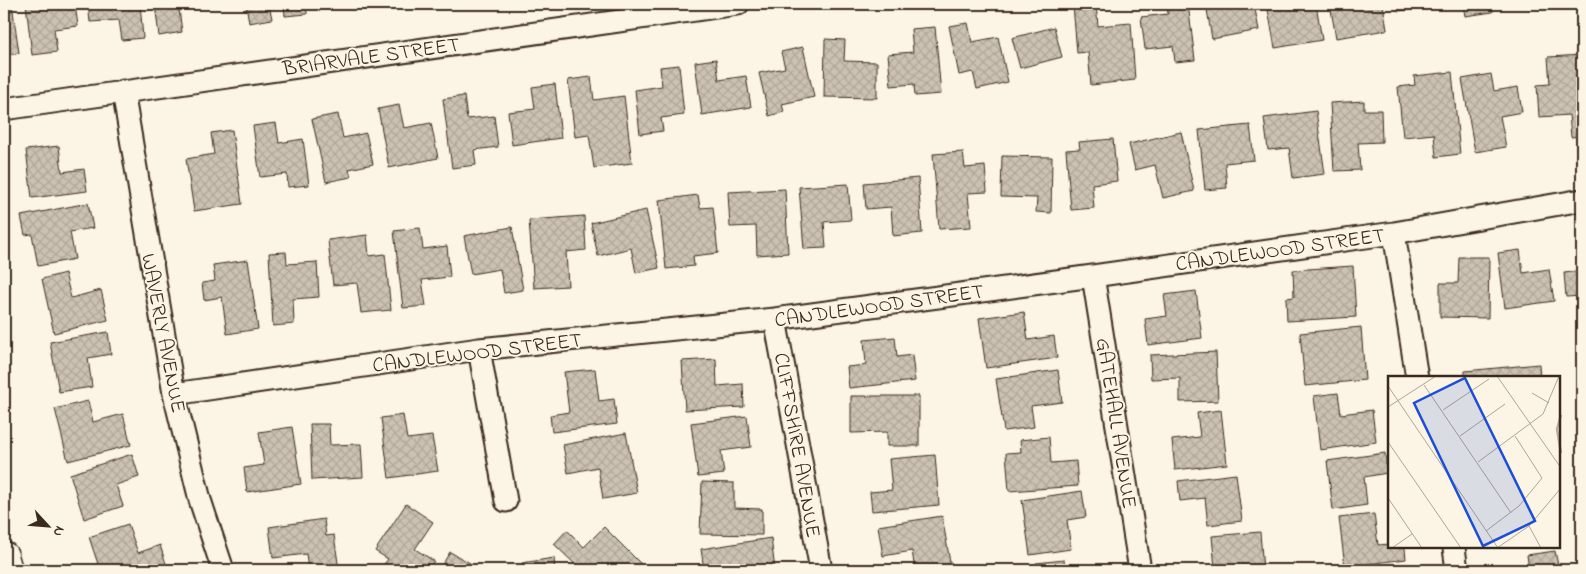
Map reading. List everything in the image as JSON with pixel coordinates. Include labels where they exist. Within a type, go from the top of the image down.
[{"type":"street","name":"BRIARVALE STREET","points":[[4,109],[738,4]]},
{"type":"street","name":"WAVERLY AVENUE","points":[[123,91],[174,394],[200,500],[223,570]]},
{"type":"street","name":"CANDLEWOOD STREET","points":[[174,394],[479,349],[775,319],[1093,276],[1394,233],[1582,200]]},
{"type":"street","points":[[1394,233],[1417,376]]},
{"type":"street","name":"GATEHALL AVENUE","points":[[1093,276],[1140,570]]},
{"type":"street","name":"CLIFFSHIRE AVENUE","points":[[775,319],[820,570]]},
{"type":"street","points":[[479,349],[506,501]]},
{"type":"street","points":[[1454,549],[1456,570]]},
{"type":"street","points":[[4,556],[8,570]]},
{"type":"building","points":[[4,4],[12,4],[19,53],[4,55]]},
{"type":"building","points":[[26,4],[75,4],[78,26],[54,29],[57,52],[32,55]]},
{"type":"building","points":[[88,4],[140,4],[143,38],[122,40],[119,20],[90,22]]},
{"type":"building","points":[[155,4],[205,5],[179,9],[182,32],[159,36]]},
{"type":"building","points":[[246,4],[269,4],[272,19],[249,23]]},
{"type":"building","points":[[284,4],[306,4],[307,14],[285,16]]},
{"type":"building","points":[[1096,4],[1098,26],[1131,23],[1135,80],[1091,85],[1088,52],[1077,53],[1073,5]]},
{"type":"building","points":[[1167,4],[1188,4],[1195,60],[1175,62],[1173,46],[1145,49],[1141,17],[1168,14]]},
{"type":"building","points":[[1206,4],[1254,4],[1259,30],[1212,39]]},
{"type":"building","points":[[1267,4],[1316,4],[1322,40],[1275,48]]},
{"type":"building","points":[[1330,4],[1383,4],[1387,30],[1336,38]]},
{"type":"building","points":[[1397,4],[1446,4],[1446,6],[1398,11]]},
{"type":"building","points":[[1463,4],[1491,4],[1493,12],[1465,16]]},
{"type":"building","points":[[968,23],[972,42],[998,37],[1008,82],[977,89],[973,72],[959,75],[949,26]]},
{"type":"building","points":[[935,27],[941,94],[915,96],[914,84],[891,86],[888,54],[913,52],[911,29]]},
{"type":"building","points":[[1054,27],[1062,57],[1020,68],[1012,38]]},
{"type":"building","points":[[825,39],[845,40],[844,61],[877,62],[877,98],[824,97]]},
{"type":"building","points":[[803,47],[814,97],[782,104],[784,112],[769,116],[759,73],[785,68],[781,52]]},
{"type":"building","points":[[1582,55],[1582,136],[1571,137],[1569,115],[1539,117],[1537,85],[1550,84],[1548,57]]},
{"type":"building","points":[[716,59],[719,80],[746,76],[751,107],[702,115],[695,62]]},
{"type":"building","points":[[679,65],[684,115],[661,118],[663,131],[640,134],[635,90],[662,86],[660,67]]},
{"type":"building","points":[[1452,72],[1460,154],[1436,157],[1434,134],[1403,137],[1398,87],[1415,85],[1414,76]]},
{"type":"building","points":[[1491,74],[1494,91],[1518,87],[1522,112],[1500,116],[1506,147],[1475,152],[1462,79]]},
{"type":"building","points":[[591,77],[594,100],[624,96],[632,163],[594,168],[589,135],[575,137],[568,80]]},
{"type":"building","points":[[555,84],[561,138],[512,145],[508,112],[535,109],[532,87]]},
{"type":"building","points":[[464,96],[467,119],[494,116],[498,147],[474,150],[476,165],[452,168],[443,99]]},
{"type":"building","points":[[1364,101],[1364,110],[1381,110],[1382,142],[1358,143],[1360,170],[1334,171],[1330,103]]},
{"type":"building","points":[[399,105],[404,128],[431,123],[438,158],[389,168],[378,109]]},
{"type":"building","points":[[1316,111],[1325,174],[1293,178],[1289,148],[1268,150],[1264,118]]},
{"type":"building","points":[[338,114],[343,138],[366,133],[373,164],[349,169],[351,177],[326,182],[312,119]]},
{"type":"building","points":[[276,123],[279,143],[303,139],[309,185],[288,187],[287,174],[260,177],[253,126]]},
{"type":"building","points":[[1250,125],[1254,160],[1225,163],[1227,188],[1205,190],[1199,130]]},
{"type":"building","points":[[232,130],[242,204],[194,211],[186,159],[214,154],[211,133]]},
{"type":"building","points":[[1181,132],[1194,191],[1163,198],[1155,165],[1135,170],[1129,144]]},
{"type":"building","points":[[1113,139],[1117,181],[1092,184],[1094,208],[1071,210],[1066,150],[1080,149],[1079,142]]},
{"type":"building","points":[[59,146],[62,172],[84,169],[87,191],[32,198],[26,150]]},
{"type":"building","points":[[963,152],[965,168],[985,166],[987,192],[968,193],[971,227],[939,229],[933,154]]},
{"type":"building","points":[[1002,156],[1052,157],[1051,213],[1036,212],[1037,198],[1001,197]]},
{"type":"building","points":[[918,178],[922,233],[893,236],[891,207],[866,209],[864,183]]},
{"type":"building","points":[[848,184],[851,220],[824,222],[826,248],[804,249],[799,187]]},
{"type":"building","points":[[785,189],[788,253],[757,255],[756,226],[730,227],[728,192]]},
{"type":"building","points":[[698,195],[700,208],[713,207],[718,253],[693,256],[694,266],[666,269],[659,200]]},
{"type":"building","points":[[88,203],[93,228],[70,232],[75,259],[38,266],[32,234],[25,235],[21,216]]},
{"type":"building","points":[[646,210],[659,268],[636,273],[631,248],[598,256],[591,223]]},
{"type":"building","points":[[584,216],[586,250],[566,252],[568,286],[534,288],[529,220]]},
{"type":"building","points":[[512,227],[523,290],[504,293],[500,269],[471,274],[464,236]]},
{"type":"building","points":[[420,228],[423,249],[447,246],[450,277],[422,280],[426,306],[403,308],[394,231]]},
{"type":"building","points":[[367,235],[369,256],[385,254],[391,310],[361,313],[357,283],[333,285],[328,240]]},
{"type":"building","points":[[1520,250],[1523,273],[1549,269],[1554,301],[1505,308],[1498,253]]},
{"type":"building","points":[[286,252],[287,264],[317,262],[319,297],[293,299],[294,324],[273,326],[269,253]]},
{"type":"building","points":[[1459,257],[1489,257],[1488,318],[1440,317],[1440,283],[1458,283]]},
{"type":"building","points":[[248,260],[258,329],[227,334],[222,297],[204,300],[202,283],[215,281],[213,265]]},
{"type":"building","points":[[1353,266],[1356,317],[1287,321],[1286,298],[1294,297],[1293,270]]},
{"type":"building","points":[[1582,271],[1582,296],[1566,297],[1564,273]]},
{"type":"building","points":[[65,273],[71,298],[101,290],[108,320],[54,333],[42,279]]},
{"type":"building","points":[[1196,291],[1202,338],[1148,345],[1145,319],[1167,316],[1164,295]]},
{"type":"building","points":[[1024,312],[1028,340],[1054,336],[1057,358],[986,368],[979,318]]},
{"type":"building","points":[[1361,327],[1365,380],[1305,386],[1300,333]]},
{"type":"building","points":[[108,332],[111,354],[88,358],[92,387],[59,392],[50,342]]},
{"type":"building","points":[[895,337],[897,357],[912,355],[915,381],[849,388],[847,367],[866,365],[864,340]]},
{"type":"building","points":[[1216,352],[1218,401],[1180,402],[1180,378],[1151,379],[1150,355]]},
{"type":"building","points":[[716,359],[717,386],[743,384],[744,407],[685,410],[682,361]]},
{"type":"building","points":[[1539,364],[1540,376],[1465,376],[1465,371]]},
{"type":"building","points":[[595,369],[599,401],[614,399],[617,424],[552,432],[550,415],[569,412],[564,372]]},
{"type":"building","points":[[1058,370],[1062,402],[1031,406],[1034,427],[1004,431],[996,379]]},
{"type":"building","points":[[1338,393],[1341,414],[1372,410],[1376,442],[1320,450],[1314,396]]},
{"type":"building","points":[[851,396],[919,396],[919,446],[887,446],[887,432],[851,433]]},
{"type":"building","points":[[88,401],[93,422],[123,414],[131,445],[68,461],[55,409]]},
{"type":"building","points":[[1221,410],[1227,464],[1175,470],[1172,440],[1200,437],[1197,413]]},
{"type":"building","points":[[403,415],[407,439],[432,436],[438,471],[389,478],[381,418]]},
{"type":"building","points":[[747,416],[751,447],[721,451],[724,474],[698,477],[691,423]]},
{"type":"building","points":[[310,424],[329,424],[330,445],[361,444],[363,477],[312,480]]},
{"type":"building","points":[[292,427],[301,484],[247,492],[244,468],[264,465],[259,432]]},
{"type":"building","points":[[626,433],[637,493],[603,499],[598,467],[568,473],[563,445]]},
{"type":"building","points":[[1049,437],[1051,463],[1076,461],[1078,486],[1009,491],[1006,453],[1021,452],[1020,440]]},
{"type":"building","points":[[1385,453],[1387,473],[1364,477],[1367,505],[1333,510],[1327,461]]},
{"type":"building","points":[[132,454],[139,477],[116,485],[123,506],[84,519],[70,474]]},
{"type":"building","points":[[935,455],[939,505],[872,511],[870,492],[892,490],[889,459]]},
{"type":"building","points":[[1236,474],[1242,521],[1208,525],[1205,498],[1180,501],[1178,481]]},
{"type":"building","points":[[702,482],[734,483],[734,508],[762,509],[762,535],[700,534]]},
{"type":"building","points":[[1082,491],[1086,517],[1067,520],[1071,549],[1030,555],[1022,500]]},
{"type":"building","points":[[406,504],[433,522],[415,549],[434,561],[428,570],[380,570],[388,559],[375,551]]},
{"type":"building","points":[[1374,514],[1378,545],[1388,544],[1388,549],[1405,549],[1406,559],[1345,567],[1339,518]]},
{"type":"building","points":[[942,516],[951,568],[915,570],[912,551],[883,556],[878,526]]},
{"type":"building","points":[[324,519],[326,536],[334,535],[339,570],[308,570],[306,554],[273,558],[269,527]]},
{"type":"building","points":[[128,524],[138,553],[160,545],[167,567],[157,570],[100,570],[89,537]]},
{"type":"building","points":[[604,527],[645,568],[643,570],[581,570],[554,544],[567,530],[584,547]]},
{"type":"building","points":[[1260,532],[1263,570],[1193,570],[1215,568],[1212,536]]},
{"type":"building","points":[[771,538],[775,570],[704,570],[701,549]]},
{"type":"building","points":[[1555,551],[1559,570],[1529,570],[1527,555]]},
{"type":"building","points":[[450,552],[470,563],[466,570],[439,570]]},
{"type":"building","points":[[554,558],[555,570],[523,570],[522,563]]},
{"type":"building","points":[[1064,560],[1065,570],[1037,570],[1036,563]]}]
